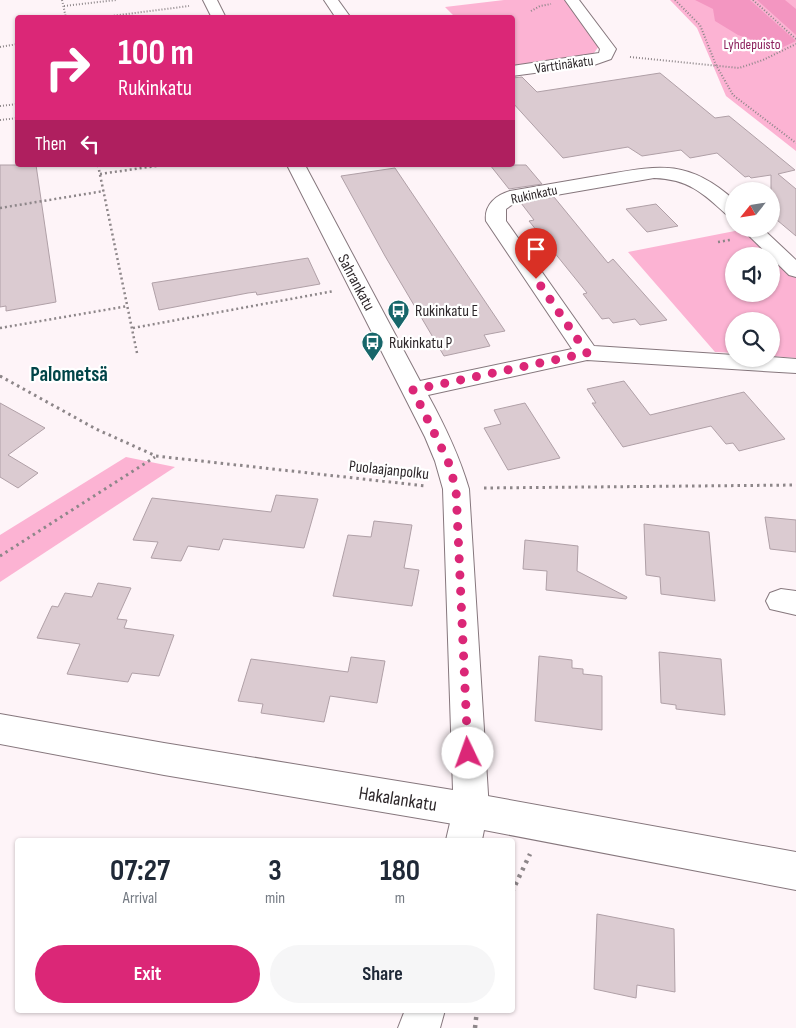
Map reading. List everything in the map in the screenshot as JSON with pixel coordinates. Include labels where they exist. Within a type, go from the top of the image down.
[{"type":"street","points":[[331,0],[342,15]]},
{"type":"street","name":"Värttinäkatu","points":[[515,71],[594,60],[606,56],[608,49],[572,0]]},
{"type":"street","points":[[211,2],[218,15]]},
{"type":"street","name":"Sahrankatu","points":[[297,167],[413,390],[448,461],[456,489],[468,825]]},
{"type":"street","name":"Rukinkatu","points":[[587,353],[496,221],[494,213],[496,207],[510,197],[654,172],[689,176],[702,183],[725,203]]},
{"type":"street","points":[[761,238],[796,271]]},
{"type":"street","points":[[413,390],[587,353],[796,366]]},
{"type":"street","name":"Hakalankatu","points":[[0,729],[164,759],[468,825],[796,871]]},
{"type":"street","points":[[419,1028],[424,1013]]},
{"type":"path","points":[[62,0],[66,15]]},
{"type":"path","points":[[64,6],[116,0]]},
{"type":"path","points":[[675,0],[700,25],[716,65],[733,95],[796,143]]},
{"type":"path","points":[[753,0],[796,38]]},
{"type":"path","points":[[118,15],[211,2]]},
{"type":"path","points":[[0,46],[15,44]]},
{"type":"path","points":[[606,56],[739,68],[763,60],[796,44]]},
{"type":"path","points":[[0,106],[15,104]]},
{"type":"path","points":[[0,120],[15,118]]},
{"type":"path","points":[[98,167],[137,353]]},
{"type":"path","points":[[100,174],[149,167]]},
{"type":"path","points":[[0,208],[104,191]]},
{"type":"path","points":[[133,328],[360,286]]},
{"type":"path","points":[[0,328],[128,306]]},
{"type":"path","name":"Puolaajanpolku","points":[[0,376],[96,429],[156,456],[456,489]]},
{"type":"path","points":[[0,556],[156,456]]},
{"type":"path","points":[[483,498],[482,488],[796,485]]},
{"type":"path","points":[[475,1028],[477,1013]]},
{"type":"green space","points":[[504,0],[566,0],[599,46],[594,53],[586,56],[515,67],[515,15],[453,15],[445,7]]},
{"type":"green space","name":"Lyhdepuisto","points":[[670,0],[796,0],[796,151],[726,96],[697,28]]},
{"type":"green space","points":[[725,233],[725,238],[754,238],[764,247],[725,247],[725,302],[780,302],[780,263],[796,278],[796,358],[780,357],[780,312],[725,312],[725,353],[715,352],[628,252]]},
{"type":"green space","points":[[126,457],[175,467],[0,582],[0,535]]},
{"type":"shaded area","points":[[695,0],[750,0],[796,41],[779,49],[738,35],[715,21],[713,9]]},
{"type":"shaded area","points":[[757,0],[785,0],[796,9],[796,35]]},
{"type":"building","points":[[660,73],[715,118],[729,116],[795,170],[778,174],[796,189],[796,236],[780,223],[780,182],[771,182],[771,175],[745,177],[717,153],[690,158],[681,150],[642,156],[628,147],[563,158],[515,105],[515,78],[522,77],[537,92]]},
{"type":"building","points":[[0,165],[36,167],[56,302],[6,311],[6,306],[0,307]]},
{"type":"building","points":[[526,165],[542,184],[509,189],[492,167]]},
{"type":"building","points":[[395,168],[505,331],[484,335],[490,346],[444,356],[385,256],[341,176]]},
{"type":"building","points":[[554,197],[608,263],[613,259],[667,320],[640,325],[635,319],[613,323],[609,318],[602,319],[583,294],[587,293],[529,221],[534,220],[521,203]]},
{"type":"building","points":[[656,204],[678,226],[647,232],[626,209]]},
{"type":"building","points":[[308,258],[320,284],[257,295],[256,292],[248,293],[159,310],[152,283]]},
{"type":"building","points":[[624,381],[650,415],[744,392],[785,439],[739,451],[733,443],[726,444],[711,426],[623,447],[592,403],[596,403],[587,389]]},
{"type":"building","points":[[0,403],[45,428],[8,455],[38,473],[18,488],[0,477]]},
{"type":"building","points":[[525,403],[560,458],[508,470],[484,428],[501,424],[494,410]]},
{"type":"building","points":[[276,495],[318,499],[304,548],[223,539],[219,550],[188,546],[181,561],[151,558],[158,542],[133,540],[152,498],[271,512]]},
{"type":"building","points":[[765,517],[796,520],[796,552],[770,549]]},
{"type":"building","points":[[374,521],[412,525],[404,568],[419,570],[412,606],[333,596],[348,535],[371,537]]},
{"type":"building","points":[[644,524],[709,532],[715,601],[661,594],[660,577],[646,575]]},
{"type":"building","points":[[525,540],[578,546],[577,571],[627,597],[626,599],[546,590],[547,571],[523,569]]},
{"type":"building","points":[[98,583],[131,588],[117,619],[127,620],[124,628],[174,635],[159,676],[132,673],[128,682],[67,674],[80,644],[37,638],[52,606],[58,607],[65,593],[92,597]]},
{"type":"building","points":[[659,652],[721,659],[725,715],[676,709],[676,705],[661,703]]},
{"type":"building","points":[[539,656],[572,660],[572,668],[583,669],[583,674],[602,676],[602,730],[535,721]]},
{"type":"building","points":[[351,657],[385,661],[377,703],[330,696],[324,722],[261,713],[263,704],[238,701],[251,659],[348,672]]},
{"type":"building","points":[[597,914],[674,929],[675,992],[637,985],[636,998],[594,989]]},
{"type":"place","name":"Rukinkatu E","points":[[399,329]]},
{"type":"place","name":"Rukinkatu P","points":[[373,361]]},
{"type":"district","name":"Palometsä","points":[[69,374]]},
{"type":"route","points":[[468,753],[456,489],[448,461],[438,437],[413,390],[587,353],[536,279]]}]
